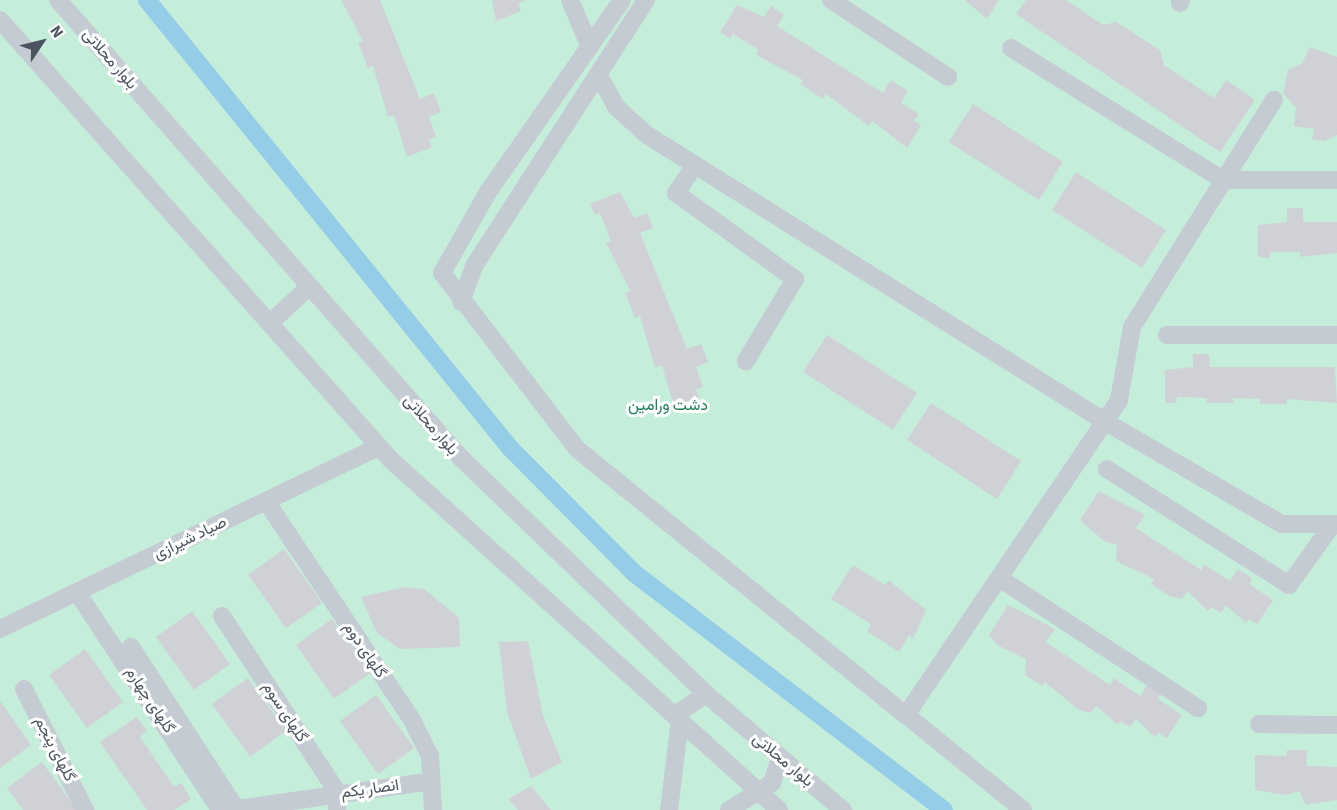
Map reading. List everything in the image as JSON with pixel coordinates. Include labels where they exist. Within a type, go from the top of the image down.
[{"type":"street","name":"بلوار محلاتی","points":[[58,0],[461,459],[706,694],[843,810]]},
{"type":"street","points":[[570,0],[590,47]]},
{"type":"street","points":[[622,0],[488,192],[442,273],[461,302],[577,449],[1023,810]]},
{"type":"street","points":[[461,302],[474,266],[646,0]]},
{"type":"street","points":[[831,0],[948,77]]},
{"type":"street","points":[[0,20],[379,447],[756,792],[779,810]]},
{"type":"street","points":[[1011,48],[1223,180],[1337,180]]},
{"type":"street","points":[[598,74],[616,107],[647,135],[1104,421],[1282,524],[1335,524]]},
{"type":"street","points":[[906,715],[1119,400],[1132,327],[1274,100]]},
{"type":"street","points":[[695,165],[676,193],[795,279],[746,361]]},
{"type":"street","points":[[270,323],[310,286]]},
{"type":"street","points":[[1167,335],[1337,335]]},
{"type":"street","name":"صیاد شیرازی","points":[[0,629],[379,447]]},
{"type":"street","points":[[1107,469],[1289,585],[1335,524]]},
{"type":"street","name":"گلهای دوم","points":[[266,501],[412,720],[430,756],[433,810]]},
{"type":"street","points":[[999,578],[1198,708]]},
{"type":"street","name":"گلهای چهارم","points":[[77,592],[232,810]]},
{"type":"street","name":"گلهای سوم","points":[[222,616],[338,802]]},
{"type":"street","points":[[131,646],[232,810]]},
{"type":"street","name":"گلهای پنجم","points":[[24,689],[85,810]]},
{"type":"street","points":[[669,810],[681,723],[687,702],[706,694]]},
{"type":"street","points":[[1259,724],[1337,725]]},
{"type":"street","points":[[729,810],[772,783],[780,758]]},
{"type":"street","name":"انصار یکم","points":[[232,810],[338,802],[431,780]]},
{"type":"green space","name":"دشت ورامین","points":[[0,0],[1337,0],[1337,810],[0,810]]},
{"type":"building","points":[[341,0],[380,0],[420,99],[434,93],[441,112],[429,117],[436,137],[429,140],[432,147],[407,157],[394,115],[388,117],[373,66],[368,68],[358,43],[363,41]]},
{"type":"building","points":[[492,0],[526,0],[518,4],[521,11],[496,21]]},
{"type":"building","points":[[965,0],[999,0],[987,19]]},
{"type":"building","points":[[1026,0],[1066,0],[1103,25],[1116,22],[1160,50],[1164,65],[1214,98],[1226,80],[1255,100],[1220,152],[1016,14]]},
{"type":"building","points":[[737,5],[764,17],[771,6],[784,15],[777,26],[883,93],[891,80],[908,91],[901,103],[919,114],[914,121],[921,125],[907,148],[872,121],[869,126],[826,94],[823,99],[800,84],[803,80],[756,55],[759,50],[733,34],[730,39],[720,32]]},
{"type":"building","points":[[1310,47],[1337,57],[1337,135],[1325,141],[1312,139],[1314,129],[1294,126],[1296,108],[1283,93],[1288,70],[1302,63]]},
{"type":"building","points":[[973,104],[1063,162],[1039,200],[949,142]]},
{"type":"building","points":[[1076,172],[1166,230],[1142,268],[1052,210]]},
{"type":"building","points":[[620,192],[634,218],[647,213],[653,228],[640,233],[687,349],[701,344],[708,362],[696,367],[703,387],[696,390],[699,397],[674,407],[662,365],[655,368],[640,316],[635,318],[625,293],[630,291],[606,243],[611,241],[600,213],[595,215],[590,204]]},
{"type":"building","points":[[1287,208],[1303,208],[1303,222],[1337,222],[1337,253],[1300,257],[1300,252],[1270,252],[1270,258],[1258,257],[1258,225],[1287,222]]},
{"type":"building","points":[[827,335],[917,393],[893,430],[803,372]]},
{"type":"building","points":[[1193,354],[1209,354],[1210,367],[1335,367],[1337,403],[1287,399],[1287,404],[1260,404],[1260,399],[1233,398],[1233,403],[1207,403],[1207,398],[1177,397],[1176,403],[1165,403],[1165,370],[1193,367]]},
{"type":"building","points":[[931,403],[1021,461],[997,499],[907,440]]},
{"type":"building","points":[[1099,491],[1145,515],[1136,528],[1201,570],[1204,564],[1230,581],[1238,569],[1252,578],[1249,584],[1273,600],[1257,624],[1249,619],[1246,623],[1226,605],[1221,613],[1211,607],[1208,611],[1187,591],[1182,599],[1169,596],[1151,584],[1154,579],[1116,561],[1117,545],[1104,541],[1080,520]]},
{"type":"building","points":[[284,549],[322,603],[286,628],[248,575]]},
{"type":"building","points":[[853,565],[885,585],[888,580],[926,610],[913,639],[909,635],[899,652],[867,631],[871,624],[831,599]]},
{"type":"building","points":[[405,587],[424,589],[459,618],[460,647],[400,649],[377,633],[361,597]]},
{"type":"building","points":[[1008,605],[1055,629],[1046,642],[1110,685],[1114,678],[1140,696],[1148,683],[1162,693],[1158,699],[1182,715],[1167,738],[1158,733],[1155,737],[1136,719],[1130,727],[1120,721],[1118,725],[1096,706],[1091,713],[1079,710],[1045,682],[1042,686],[1025,675],[1026,659],[997,645],[989,635]]},
{"type":"building","points":[[192,611],[230,664],[194,690],[156,637]]},
{"type":"building","points":[[332,619],[370,673],[334,699],[296,645]]},
{"type":"building","points":[[528,641],[543,716],[562,762],[531,779],[507,712],[499,642]]},
{"type":"building","points":[[85,649],[123,702],[87,728],[49,675]]},
{"type":"building","points":[[248,678],[286,731],[250,757],[212,704]]},
{"type":"building","points":[[376,695],[414,748],[378,774],[340,721]]},
{"type":"building","points":[[0,701],[31,745],[0,768]]},
{"type":"building","points":[[137,717],[147,731],[140,737],[174,787],[181,783],[191,799],[175,810],[147,810],[100,742]]},
{"type":"building","points":[[1287,750],[1307,750],[1306,766],[1337,767],[1337,800],[1306,805],[1299,791],[1286,795],[1255,790],[1255,755],[1287,756]]},
{"type":"building","points":[[42,762],[77,810],[23,810],[7,788]]},
{"type":"building","points":[[531,786],[551,810],[518,810],[508,799]]},
{"type":"waterway","points":[[147,0],[510,448],[634,573],[944,810]]}]
